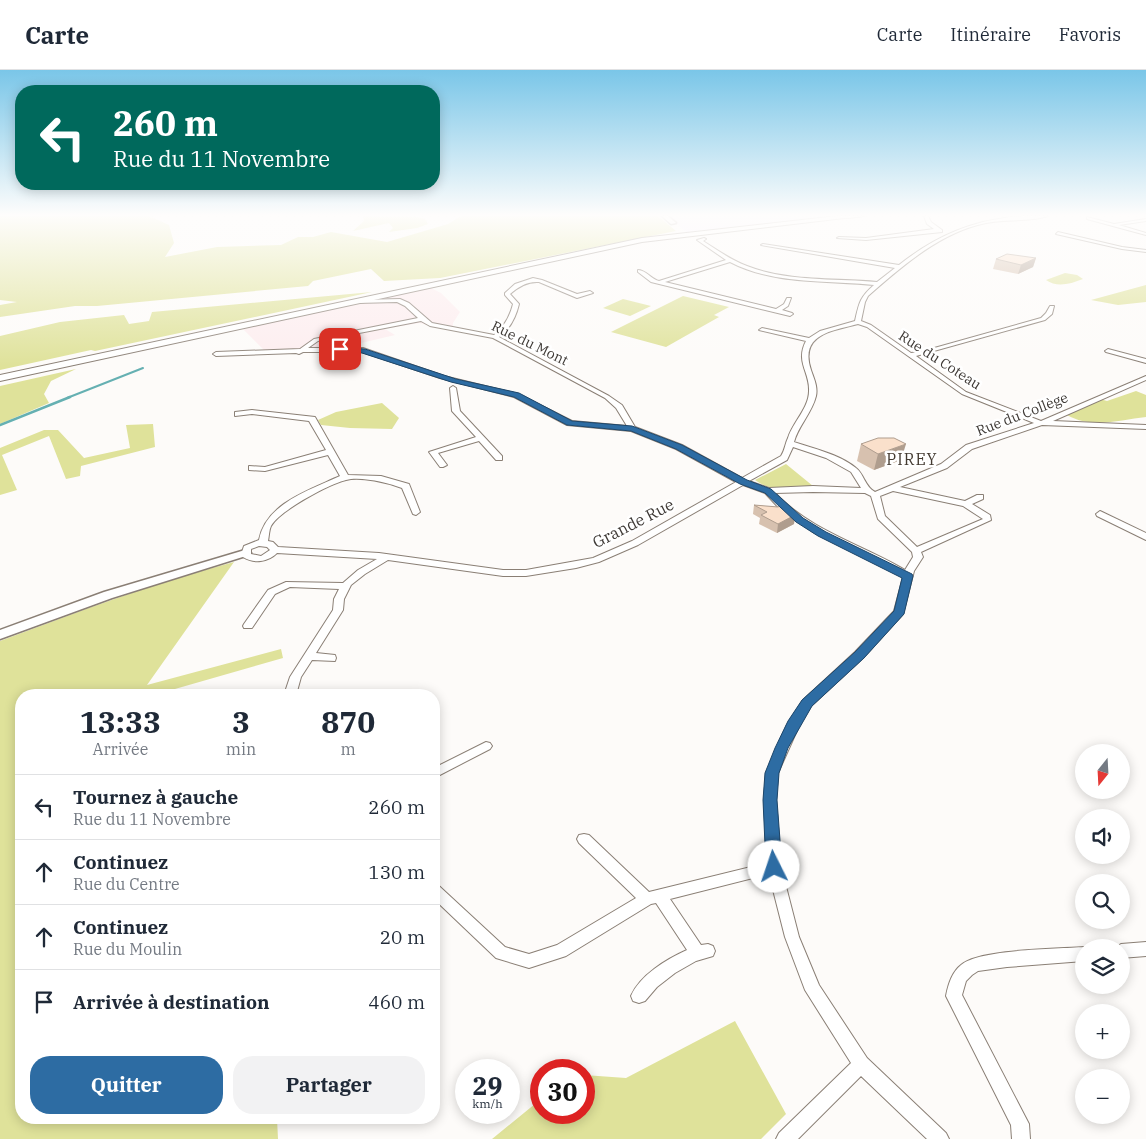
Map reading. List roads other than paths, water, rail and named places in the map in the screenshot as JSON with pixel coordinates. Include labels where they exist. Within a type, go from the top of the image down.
[{"type":"main road","points":[[0,378],[521,266]]},
{"type":"street","points":[[661,282],[712,266]]},
{"type":"street","points":[[744,266],[776,275],[878,284]]},
{"type":"street","points":[[893,266],[900,267]]},
{"type":"street","points":[[762,330],[809,340],[821,333],[858,322],[864,298],[900,267]]},
{"type":"street","points":[[640,271],[649,279],[790,314]]},
{"type":"street","points":[[495,337],[506,326],[515,308],[516,304],[507,294],[518,285],[540,281],[577,296],[590,293]]},
{"type":"street","points":[[403,302],[402,297],[409,290]]},
{"type":"street","points":[[398,292],[397,298],[403,302]]},
{"type":"street","points":[[776,311],[786,305],[789,299]]},
{"type":"street","points":[[352,302],[386,300],[403,302]]},
{"type":"street","name":"Rue du Mont","points":[[403,302],[421,319],[443,327],[495,337],[607,397],[619,407],[632,429]]},
{"type":"street","points":[[909,355],[920,354],[1043,319],[1049,314],[1052,307]]},
{"type":"street","points":[[299,352],[316,340],[421,319]]},
{"type":"street","name":"Rue du Coteau","points":[[858,322],[869,326],[964,393],[1040,424]]},
{"type":"street","name":"Grande Rue","points":[[274,550],[387,557],[503,573],[526,573],[596,560],[635,543],[784,458],[790,452],[791,437],[812,397],[813,389],[805,361],[804,349],[809,340]]},
{"type":"street","points":[[216,354],[340,349],[363,350],[450,380],[516,395],[570,424],[632,429],[679,447],[743,482],[768,491],[813,489],[871,493]]},
{"type":"street","points":[[1108,351],[1146,361]]},
{"type":"street","name":"Rue du Collège","points":[[871,493],[892,488],[902,482],[939,468],[970,447],[1040,424],[1146,378]]},
{"type":"street","points":[[453,388],[456,411],[499,458]]},
{"type":"street","points":[[238,414],[252,412],[312,419],[329,452],[345,477]]},
{"type":"street","points":[[1019,415],[1050,420],[1060,424]]},
{"type":"street","points":[[1040,424],[1146,428]]},
{"type":"street","points":[[433,452],[481,438]]},
{"type":"street","points":[[424,444],[443,465]]},
{"type":"street","points":[[791,444],[822,454],[854,470],[871,493],[882,517],[916,551],[918,557],[909,571],[900,612],[859,655],[807,703],[793,725],[782,748],[772,773],[770,800],[774,867],[792,937],[812,990],[861,1064],[940,1139]]},
{"type":"street","points":[[252,468],[265,469],[329,452]]},
{"type":"street","points":[[262,543],[267,525],[282,511],[302,496],[345,477],[381,478],[406,486],[416,512]]},
{"type":"street","points":[[892,488],[966,504],[987,517],[987,520],[916,551]]},
{"type":"street","points":[[768,491],[799,520],[822,534],[908,576]]},
{"type":"street","points":[[966,504],[980,498]]},
{"type":"street","points":[[1100,514],[1146,537]]},
{"type":"street","points":[[0,635],[108,595],[245,553],[250,546],[262,543],[273,545],[274,550],[270,555],[261,558],[248,558],[245,553]]},
{"type":"street","points":[[292,689],[296,678],[338,610],[338,597],[345,586],[352,578],[387,557]]},
{"type":"street","points":[[248,626],[271,592],[289,584],[345,586]]},
{"type":"street","points":[[309,656],[332,658]]},
{"type":"street","points":[[440,770],[486,746]]},
{"type":"street","points":[[584,839],[653,897],[702,952],[646,984],[639,996]]},
{"type":"street","points":[[440,896],[501,953],[529,961],[561,951],[653,897],[774,867]]},
{"type":"street","points":[[1130,950],[1146,949]]},
{"type":"street","points":[[1021,1139],[1020,1124],[954,996],[956,981],[971,967],[992,962],[1075,955]]},
{"type":"street","points":[[785,1139],[861,1064]]},
{"type":"waterway","points":[[67,398],[143,368]]},
{"type":"waterway","points":[[0,425],[70,397]]},
{"type":"district","name":"PIREY","points":[[912,459]]}]
